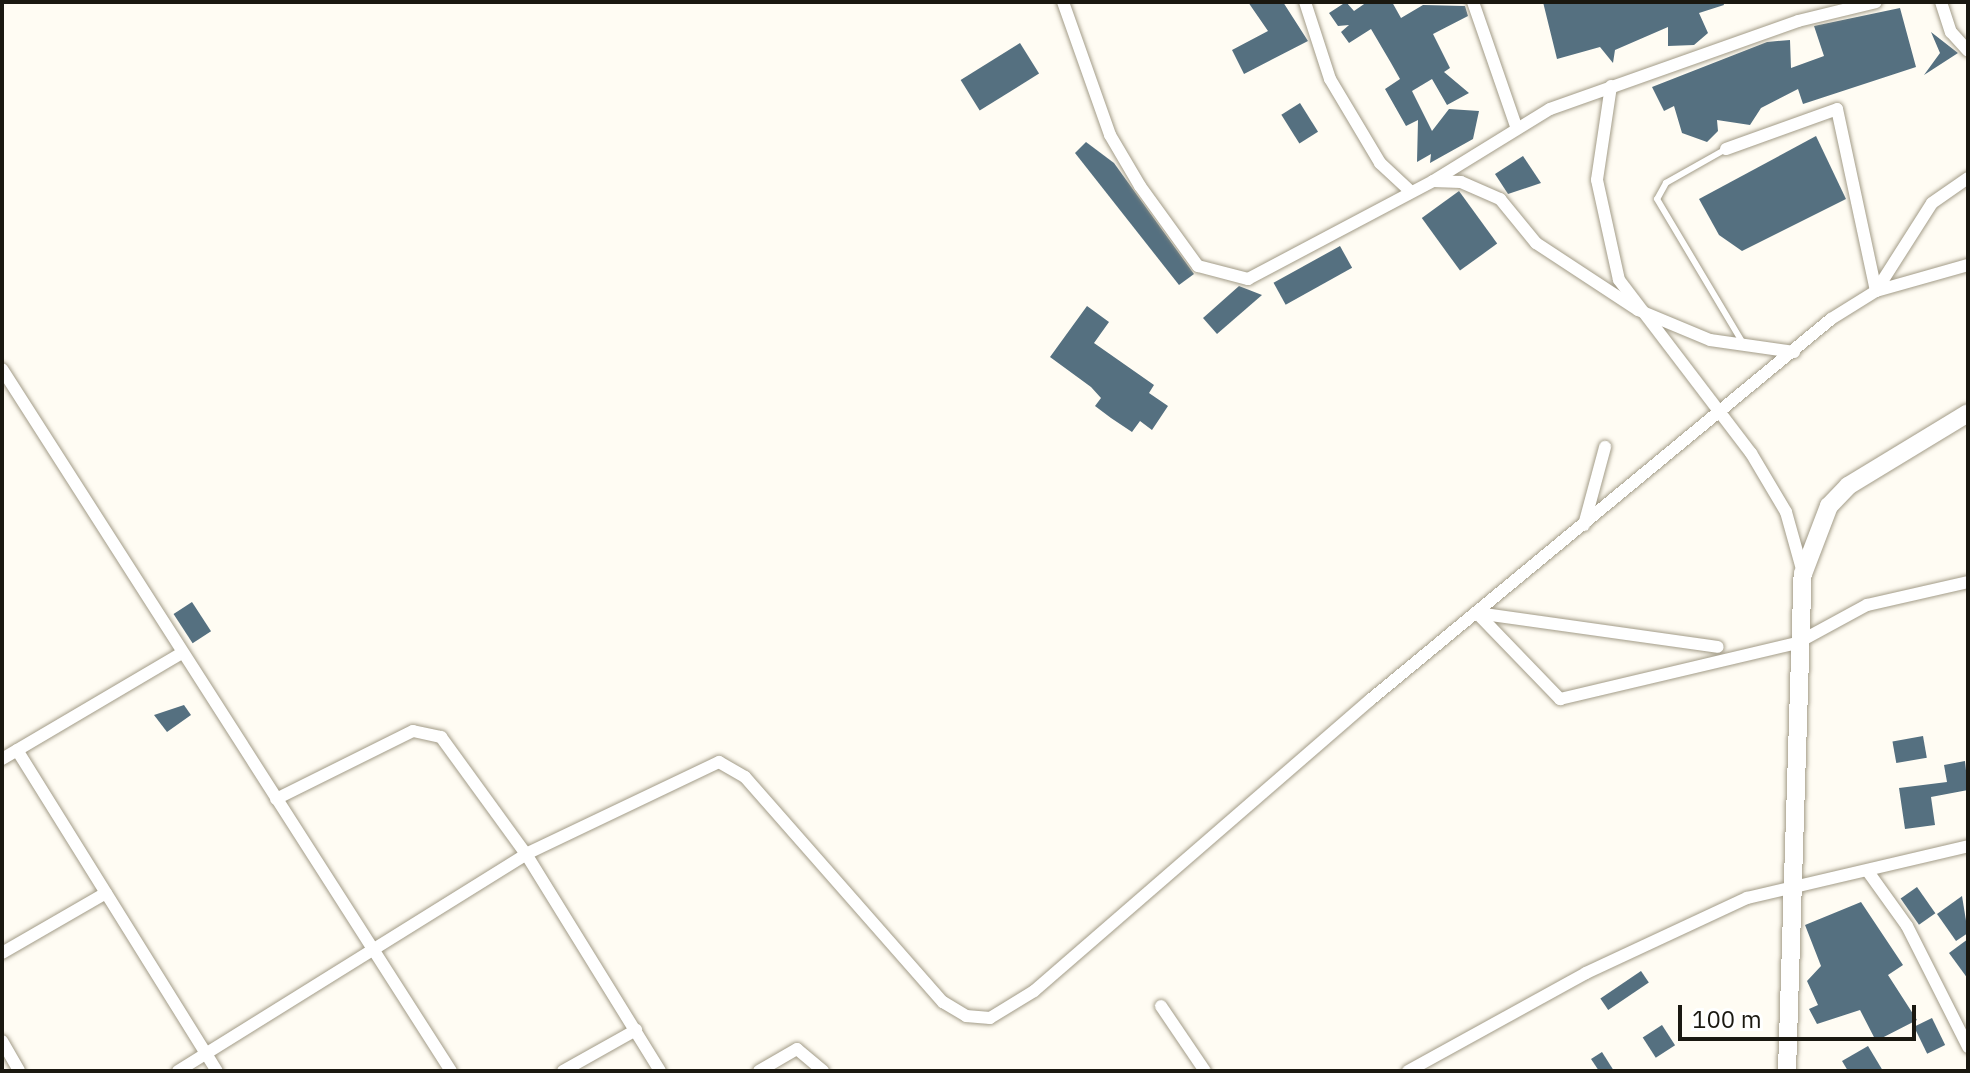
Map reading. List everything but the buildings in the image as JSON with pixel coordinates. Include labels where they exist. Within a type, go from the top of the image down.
[{"type":"street","points":[[1063,2],[1110,135],[1198,266],[1248,279],[1433,181],[1516,126],[1611,86],[1798,21],[1876,2]]},
{"type":"street","points":[[1305,2],[1330,79],[1380,163],[1410,191]]},
{"type":"street","points":[[1473,2],[1516,126]]},
{"type":"street","points":[[1941,2],[1951,32],[1968,51]]},
{"type":"street","points":[[1611,86],[1597,180],[1619,280],[1716,415],[1751,453],[1786,512],[1803,574]]},
{"type":"street","points":[[1726,149],[1837,109],[1876,291]]},
{"type":"street","points":[[1876,291],[1932,203],[1968,178]]},
{"type":"street","points":[[1433,181],[1461,182],[1500,199],[1536,243],[1638,310],[1745,347],[1794,352]]},
{"type":"street","points":[[178,1071],[526,854],[695,768],[731,765],[943,1002],[966,1016],[990,1018],[1034,991],[1477,613],[1794,352],[1876,291],[1968,265]]},
{"type":"street","points":[[2,369],[276,799],[369,952],[451,1071]]},
{"type":"street","points":[[1787,1071],[1796,883],[1797,643],[1803,574],[1829,506],[1848,486],[1968,413]]},
{"type":"street","points":[[1584,525],[1605,447]]},
{"type":"street","points":[[1477,613],[1560,699],[1797,643],[1867,605],[1968,582]]},
{"type":"street","points":[[1477,613],[1718,647]]},
{"type":"street","points":[[2,759],[182,653]]},
{"type":"street","points":[[276,799],[413,731],[429,731],[441,737],[526,854],[660,1071]]},
{"type":"street","points":[[17,750],[217,1071]]},
{"type":"street","points":[[1408,1071],[1586,973],[1796,883],[1869,873],[1968,846]]},
{"type":"street","points":[[1869,873],[1907,926],[1968,1047]]},
{"type":"street","points":[[2,953],[106,893]]},
{"type":"street","points":[[1161,1006],[1205,1071]]},
{"type":"street","points":[[563,1071],[636,1030]]},
{"type":"street","points":[[2,1041],[19,1071]]},
{"type":"street","points":[[759,1071],[797,1049],[823,1071]]},
{"type":"lane","points":[[1726,149],[1666,183],[1657,199],[1745,347]]}]
